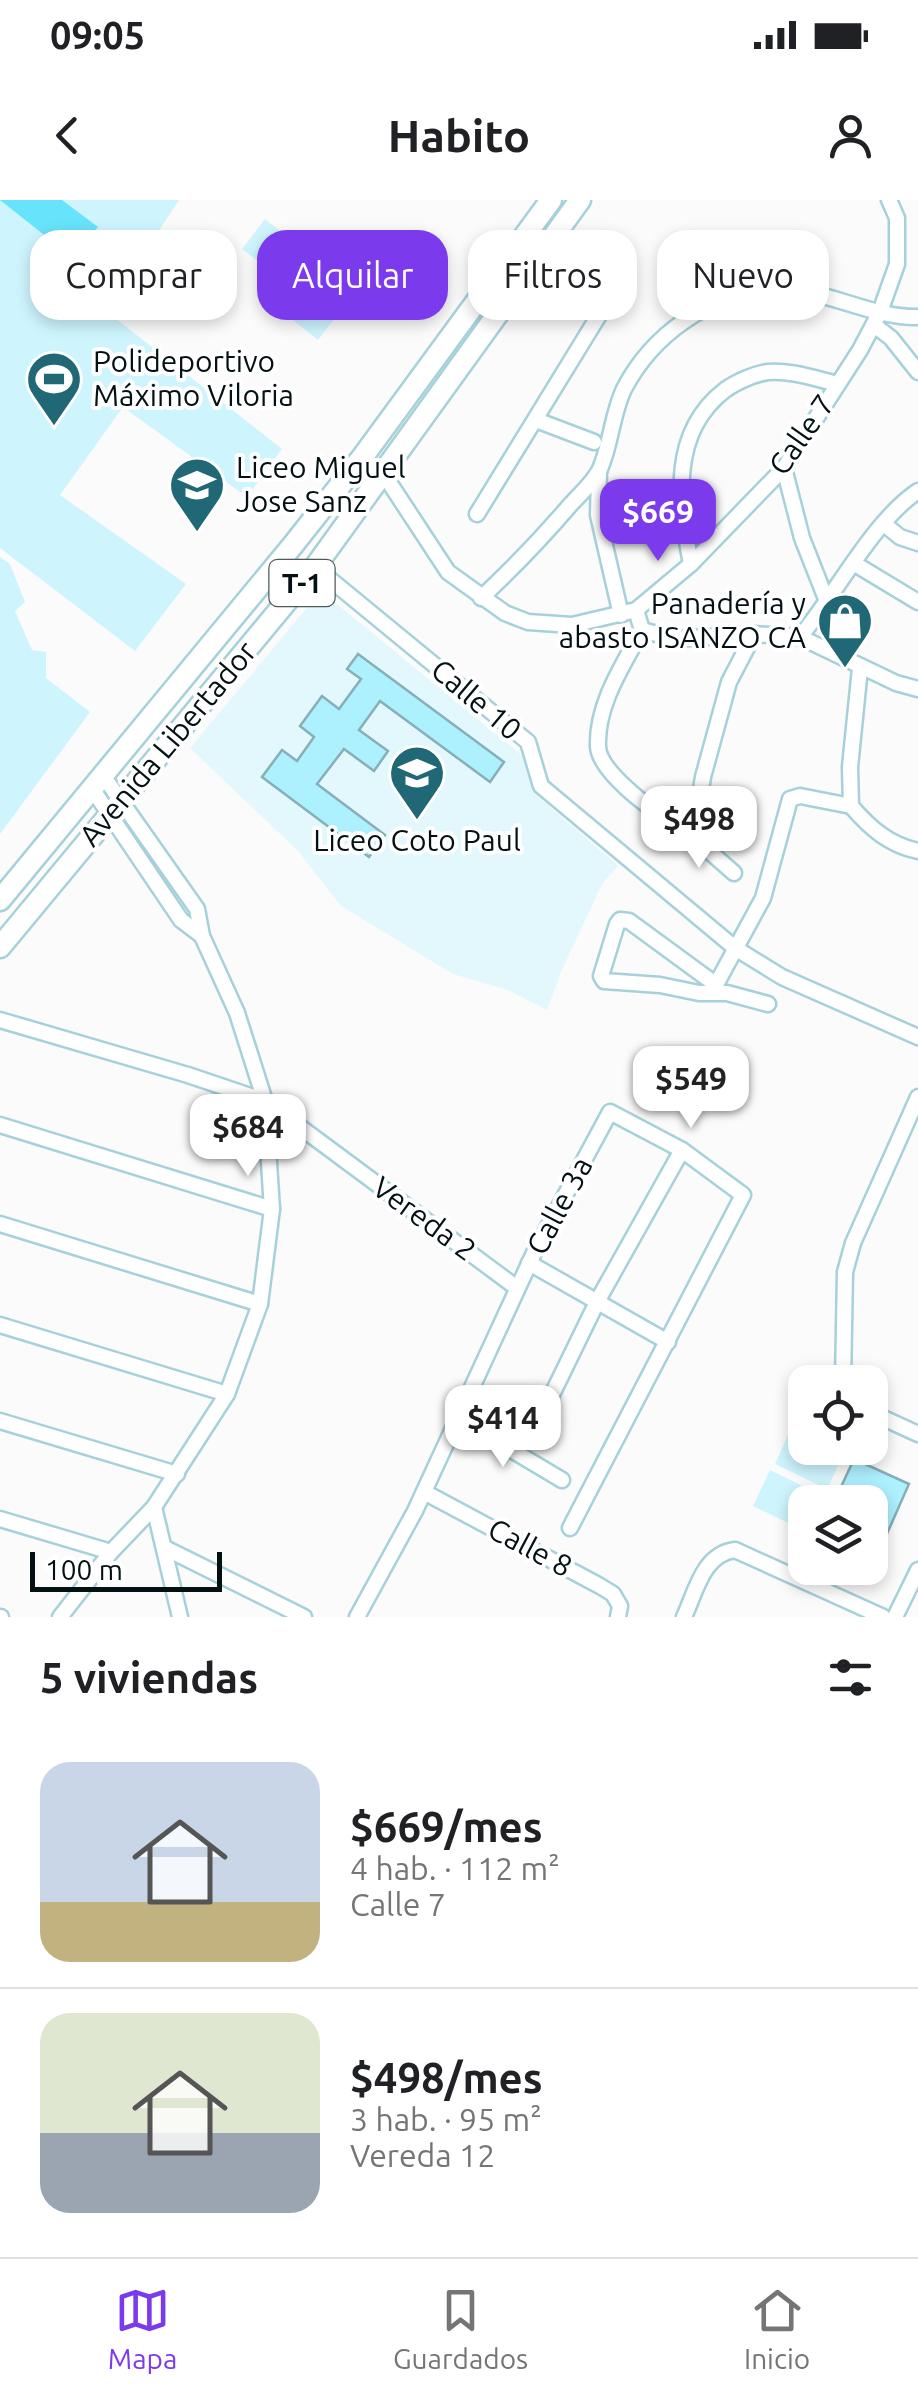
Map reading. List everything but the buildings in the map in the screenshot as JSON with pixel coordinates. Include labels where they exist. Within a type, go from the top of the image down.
[{"type":"main road","name":"Avenida Libertador","points":[[0,900],[364,455],[551,200]]},
{"type":"main road","name":"Avenida Libertador","points":[[559,230],[580,200]]},
{"type":"main road","name":"Avenida Libertador","points":[[0,947],[315,567],[494,320]]},
{"type":"street","name":"Calle 7","points":[[383,473],[448,572],[481,598],[528,622],[572,625],[636,610],[692,564],[784,468],[838,384],[877,319],[897,264],[896,218],[889,200]]},
{"type":"street","points":[[621,615],[598,516],[599,471],[624,390],[650,350],[689,316],[723,300],[770,290],[823,294],[877,319],[918,317]]},
{"type":"street","points":[[877,319],[918,372]]},
{"type":"street","points":[[476,514],[596,320]]},
{"type":"street","points":[[692,564],[683,520],[683,463],[692,430],[710,402],[734,384],[767,372],[838,384]]},
{"type":"street","points":[[536,420],[594,442]]},
{"type":"street","points":[[784,468],[802,538],[828,604]]},
{"type":"street","points":[[481,598],[536,546],[599,471]]},
{"type":"street","points":[[800,637],[884,524],[903,501],[918,491]]},
{"type":"street","points":[[884,524],[918,544]]},
{"type":"street","points":[[855,564],[918,602]]},
{"type":"street","name":"Calle 10","points":[[315,567],[528,742],[541,786],[735,948],[782,977],[918,1038]]},
{"type":"street","points":[[636,610],[642,630],[604,706],[598,750],[611,776],[734,873]]},
{"type":"street","points":[[642,630],[675,639],[754,634],[800,637],[860,668],[918,690]]},
{"type":"street","points":[[693,837],[703,777],[729,682],[754,634]]},
{"type":"street","points":[[850,806],[860,668]]},
{"type":"street","points":[[61,1616],[111,1552],[154,1506],[228,1394],[260,1304],[272,1209],[265,1102],[237,1012],[202,936],[181,920],[98,784]]},
{"type":"street","points":[[713,988],[770,880],[790,799],[800,796],[850,806],[870,828],[900,848],[918,852]]},
{"type":"street","points":[[713,988],[635,925],[624,919],[617,924],[602,976],[604,982],[713,988],[768,1004]]},
{"type":"street","name":"Vereda 2","points":[[0,1020],[188,1074],[265,1102],[517,1288]]},
{"type":"street","points":[[842,1365],[845,1272],[853,1243],[918,1097]]},
{"type":"street","name":"Calle 3a","points":[[356,1617],[424,1492],[529,1263],[610,1112],[682,1150],[743,1195],[570,1528]]},
{"type":"street","points":[[0,1126],[272,1209]]},
{"type":"street","points":[[543,1413],[598,1300],[682,1150]]},
{"type":"street","points":[[0,1224],[260,1304]]},
{"type":"street","points":[[529,1263],[668,1342]]},
{"type":"street","points":[[0,1326],[228,1394]]},
{"type":"street","points":[[456,1417],[562,1480]]},
{"type":"street","points":[[888,1420],[918,1434]]},
{"type":"street","points":[[0,1421],[177,1474]]},
{"type":"street","name":"Calle 8","points":[[424,1492],[600,1586],[620,1606],[618,1617]]},
{"type":"street","points":[[154,1506],[180,1617]]},
{"type":"street","points":[[0,1519],[111,1552]]},
{"type":"street","points":[[165,1548],[304,1617]]},
{"type":"street","points":[[684,1617],[710,1561],[721,1552],[735,1550],[883,1617]]},
{"type":"street","points":[[895,1617],[918,1570]]},
{"type":"shaded area","name":"Polideportivo Máximo Viloria","points":[[0,200],[179,200],[159,230],[30,230],[30,320],[117,320],[282,449],[247,497],[123,407],[60,495],[186,584],[135,651],[0,548]]},
{"type":"shaded area","points":[[265,219],[279,230],[257,230],[257,261],[242,249]]},
{"type":"shaded area","points":[[293,320],[333,320],[318,340]]},
{"type":"shaded area","points":[[0,557],[10,564],[25,602],[15,611],[32,650],[46,652],[46,678],[90,712],[0,834]]},
{"type":"shaded area","name":"Liceo Coto Paul","points":[[321,591],[523,756],[534,793],[618,866],[602,884],[547,1010],[508,990],[453,974],[341,906],[298,851],[190,748]]},
{"type":"shaded area","points":[[788,1435],[788,1465],[838,1465],[829,1485],[819,1485],[775,1464]]},
{"type":"shaded area","points":[[770,1470],[801,1485],[788,1485],[788,1523],[753,1506]]},
{"type":"water","points":[[0,200],[62,200],[98,227],[95,230],[38,230]]},
{"type":"place","name":"Polideportivo Máximo Viloria","points":[[54,428]]},
{"type":"place","name":"Liceo Miguel Jose Sanz","points":[[197,534]]},
{"type":"place","name":"Panadería y abasto ISANZO CA","points":[[845,670]]},
{"type":"place","name":"Liceo Coto Paul","points":[[417,822]]}]
